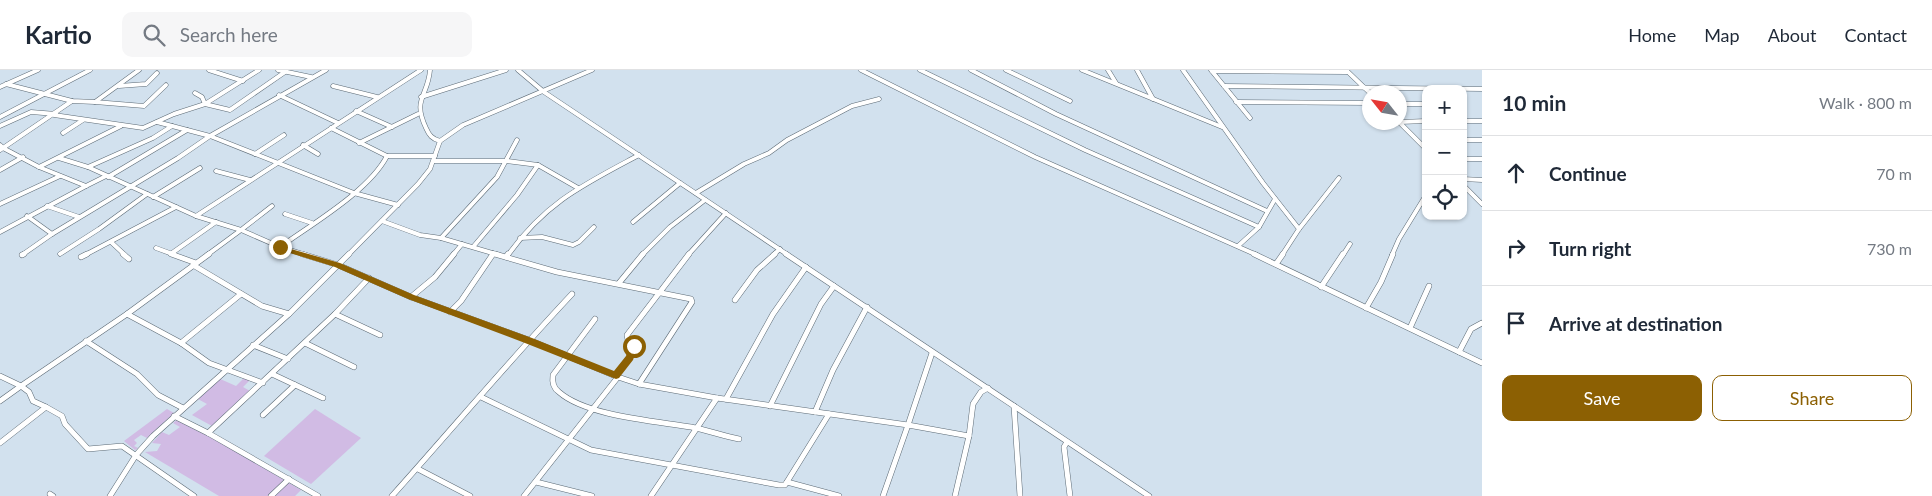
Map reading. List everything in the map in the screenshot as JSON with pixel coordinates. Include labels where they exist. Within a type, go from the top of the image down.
[{"type":"street","points":[[0,87],[38,70]]},
{"type":"street","points":[[0,116],[90,70]]},
{"type":"street","points":[[94,102],[139,70]]},
{"type":"street","points":[[209,70],[243,80]]},
{"type":"street","points":[[0,126],[31,112],[55,114],[140,129],[205,104],[259,70]]},
{"type":"street","points":[[278,70],[312,77]]},
{"type":"street","points":[[22,255],[52,234],[178,158],[210,136],[279,95],[326,70]]},
{"type":"street","points":[[196,216],[276,162],[421,70]]},
{"type":"street","points":[[430,70],[421,97],[418,114],[432,139],[440,141]]},
{"type":"street","points":[[421,97],[506,70]]},
{"type":"street","points":[[518,70],[544,92],[1149,496]]},
{"type":"street","points":[[110,496],[136,455],[174,416],[288,314],[418,184],[430,169],[440,141],[463,125],[592,70]]},
{"type":"street","points":[[861,70],[1035,157],[1238,246],[1482,363]]},
{"type":"street","points":[[920,70],[1085,150],[1259,227]]},
{"type":"street","points":[[971,70],[1056,114],[1267,210]]},
{"type":"street","points":[[1006,70],[1070,101]]},
{"type":"street","points":[[1082,70],[1222,127]]},
{"type":"street","points":[[1108,70],[1117,84]]},
{"type":"street","points":[[1136,70],[1153,99]]},
{"type":"street","points":[[1183,70],[1222,127],[1299,229]]},
{"type":"street","points":[[1211,70],[1346,71],[1362,86]]},
{"type":"street","points":[[1211,70],[1250,118]]},
{"type":"street","points":[[205,104],[227,110],[232,109],[285,72]]},
{"type":"street","points":[[118,86],[146,84],[157,73]]},
{"type":"street","points":[[6,84],[72,101],[144,106],[166,85]]},
{"type":"street","points":[[333,86],[377,97]]},
{"type":"street","points":[[1224,86],[1362,87]]},
{"type":"street","points":[[1407,88],[1482,89]]},
{"type":"street","points":[[195,92],[202,97],[205,104]]},
{"type":"street","points":[[279,95],[338,122]]},
{"type":"street","points":[[696,193],[744,164],[769,153],[787,140],[852,106],[879,99]]},
{"type":"street","points":[[1,148],[72,101]]},
{"type":"street","points":[[1236,102],[1362,104]]},
{"type":"street","points":[[1407,104],[1422,104]]},
{"type":"street","points":[[356,111],[392,127]]},
{"type":"street","points":[[359,143],[418,114]]},
{"type":"street","points":[[63,133],[84,119]]},
{"type":"street","points":[[1407,122],[1422,121]]},
{"type":"street","points":[[1467,121],[1482,121]]},
{"type":"street","points":[[157,122],[210,136],[354,193],[398,205]]},
{"type":"street","points":[[39,167],[122,126]]},
{"type":"street","points":[[88,167],[153,138],[172,126]]},
{"type":"street","points":[[331,128],[387,156],[507,161],[538,165],[578,188]]},
{"type":"street","points":[[0,232],[107,176],[187,130]]},
{"type":"street","points":[[1407,130],[1422,144]]},
{"type":"street","points":[[256,154],[284,135]]},
{"type":"street","points":[[441,238],[496,177],[507,161],[517,140]]},
{"type":"street","points":[[1417,140],[1422,140]]},
{"type":"street","points":[[1467,140],[1482,140]]},
{"type":"street","points":[[303,146],[318,154]]},
{"type":"street","points":[[1,148],[23,157],[39,167],[86,186]]},
{"type":"street","points":[[506,257],[534,221],[547,210],[578,188],[639,155]]},
{"type":"street","points":[[280,247],[354,193],[383,165],[387,156]]},
{"type":"street","points":[[0,170],[23,157]]},
{"type":"street","points":[[59,158],[88,167],[196,216],[241,230],[280,247],[338,265],[411,297],[528,340],[639,384],[717,398],[908,425],[969,436]]},
{"type":"street","points":[[1467,159],[1482,159]]},
{"type":"street","points":[[473,248],[517,195],[538,165]]},
{"type":"street","points":[[153,197],[200,168]]},
{"type":"street","points":[[216,171],[250,180]]},
{"type":"street","points":[[0,204],[60,176]]},
{"type":"street","points":[[1276,264],[1299,229],[1339,178]]},
{"type":"street","points":[[1467,179],[1482,180]]},
{"type":"street","points":[[633,222],[680,183]]},
{"type":"street","points":[[1467,190],[1481,202]]},
{"type":"street","points":[[60,254],[99,229],[146,194]]},
{"type":"street","points":[[1238,246],[1259,227],[1275,199]]},
{"type":"street","points":[[619,283],[647,250],[686,213],[705,200]]},
{"type":"street","points":[[1366,308],[1381,282],[1399,239],[1422,202]]},
{"type":"street","points":[[47,206],[79,218]]},
{"type":"street","points":[[0,401],[127,314],[272,206]]},
{"type":"street","points":[[81,257],[176,208]]},
{"type":"street","points":[[524,496],[594,409],[633,351],[634,346],[628,340],[627,335],[661,292],[679,265],[726,213]]},
{"type":"street","points":[[284,214],[312,224]]},
{"type":"street","points":[[28,216],[52,234]]},
{"type":"street","points":[[172,253],[216,222]]},
{"type":"street","points":[[382,222],[557,272],[691,299],[692,302],[639,384]]},
{"type":"street","points":[[520,238],[542,237],[573,245],[579,242],[594,227]]},
{"type":"street","points":[[111,242],[129,259]]},
{"type":"street","points":[[411,297],[434,277],[462,244]]},
{"type":"street","points":[[1321,287],[1350,244]]},
{"type":"street","points":[[156,248],[195,264],[262,306],[288,314]]},
{"type":"street","points":[[735,300],[757,270],[780,249]]},
{"type":"street","points":[[450,312],[461,301],[493,253]]},
{"type":"street","points":[[726,399],[744,364],[786,293],[806,267]]},
{"type":"street","points":[[208,432],[305,343],[369,278]]},
{"type":"street","points":[[770,406],[821,304],[834,286]]},
{"type":"street","points":[[1410,328],[1429,286]]},
{"type":"street","points":[[181,343],[241,294]]},
{"type":"street","points":[[392,496],[481,398],[528,340],[572,294]]},
{"type":"street","points":[[814,412],[833,370],[867,307]]},
{"type":"street","points":[[127,314],[181,343],[209,363],[262,383]]},
{"type":"street","points":[[335,314],[380,335]]},
{"type":"street","points":[[595,319],[553,375],[552,384],[558,391],[567,398],[594,409],[697,428],[738,439]]},
{"type":"street","points":[[1459,352],[1472,329],[1482,323]]},
{"type":"street","points":[[86,341],[137,374],[158,395],[183,408]]},
{"type":"street","points":[[305,343],[354,367]]},
{"type":"street","points":[[254,345],[288,359]]},
{"type":"street","points":[[883,496],[932,352]]},
{"type":"street","points":[[272,374],[323,398]]},
{"type":"street","points":[[0,376],[22,386],[29,392],[33,401],[62,416],[65,424],[78,435],[81,442],[88,449],[122,446],[194,496]]},
{"type":"street","points":[[263,415],[296,385]]},
{"type":"street","points":[[955,496],[969,436],[973,404],[981,392],[988,388]]},
{"type":"street","points":[[481,398],[591,450],[775,485],[784,485],[787,482],[829,414]]},
{"type":"street","points":[[651,496],[717,398]]},
{"type":"street","points":[[1014,406],[1020,496]]},
{"type":"street","points":[[0,443],[46,407]]},
{"type":"street","points":[[174,416],[208,432],[318,496]]},
{"type":"street","points":[[1067,442],[1064,447],[1070,496]]},
{"type":"street","points":[[418,469],[470,496]]},
{"type":"street","points":[[271,496],[288,479]]},
{"type":"street","points":[[536,482],[592,496]]},
{"type":"street","points":[[787,482],[839,496]]},
{"type":"street","points":[[303,496],[307,490]]},
{"type":"shaded area","points":[[218,378],[236,386],[244,378],[250,380],[243,387],[250,391],[212,426],[192,415],[207,404],[196,398]]},
{"type":"shaded area","points":[[167,409],[174,413],[147,438],[141,435],[134,440],[137,443],[134,446],[138,448],[135,450],[124,441]]},
{"type":"shaded area","points":[[315,409],[361,438],[311,484],[264,456]]},
{"type":"shaded area","points":[[179,418],[301,490],[295,496],[219,496],[145,452],[157,451],[161,444],[152,443],[162,432],[169,435],[180,427],[173,423]]},
{"type":"route","points":[[280,247],[338,265],[411,297],[528,340],[616,376],[630,358],[634,346]]}]
